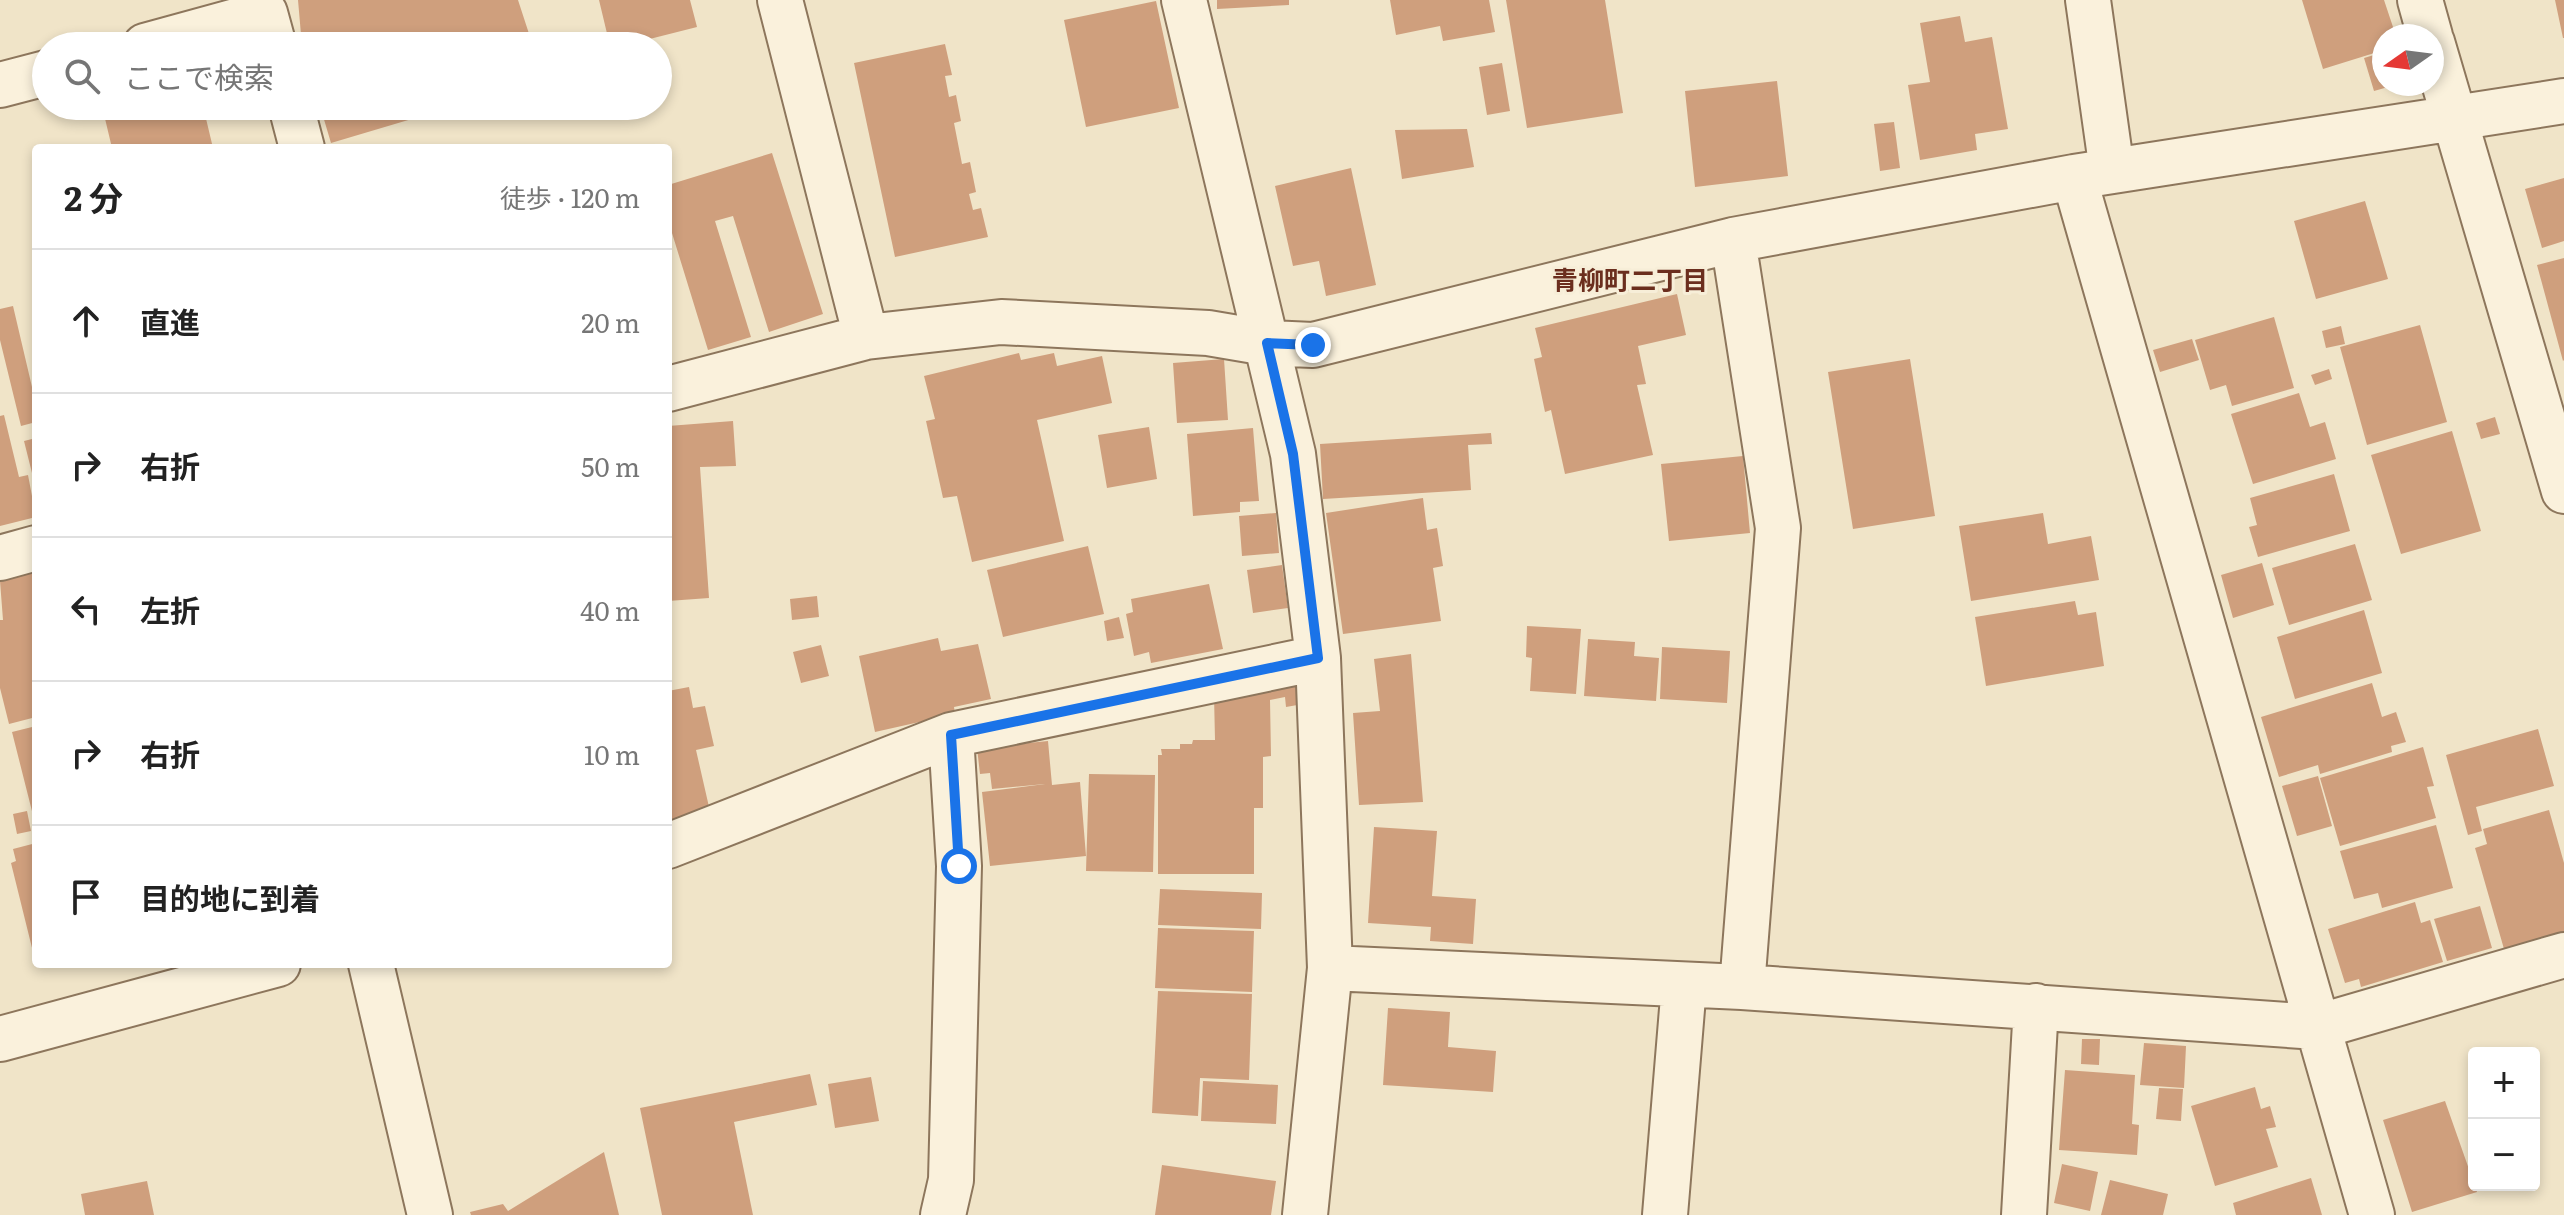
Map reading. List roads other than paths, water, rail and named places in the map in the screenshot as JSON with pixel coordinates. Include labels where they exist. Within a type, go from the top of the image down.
[{"type":"street","points":[[780,0],[866,337]]},
{"type":"street","points":[[1184,0],[1293,454],[1318,658],[1330,968],[1305,1215]]},
{"type":"street","points":[[2088,0],[2093,174],[2317,1027],[2372,1215]]},
{"type":"street","points":[[2420,0],[2427,24]]},
{"type":"street","points":[[196,32],[265,13],[270,32]]},
{"type":"street","points":[[0,85],[32,77]]},
{"type":"street","points":[[2444,84],[2564,491]]},
{"type":"street","points":[[672,388],[866,337],[1001,322],[1208,333],[1267,343],[1313,345],[1733,240],[2093,174],[2564,101]]},
{"type":"street","points":[[295,120],[301,144]]},
{"type":"street","points":[[1733,240],[1778,528],[1742,987]]},
{"type":"street","points":[[0,558],[32,549]]},
{"type":"street","points":[[672,844],[951,735],[1318,658]]},
{"type":"street","points":[[943,1215],[951,1180],[959,866],[951,735]]},
{"type":"street","points":[[1330,968],[1742,987],[2317,1027],[2564,955]]},
{"type":"street","points":[[0,1039],[263,968]]},
{"type":"street","points":[[372,968],[430,1215]]},
{"type":"street","points":[[1665,1215],[1684,985]]},
{"type":"street","points":[[2024,1215],[2036,1006]]},
{"type":"district","name":"青柳町二丁目","points":[[1630,281]]}]
